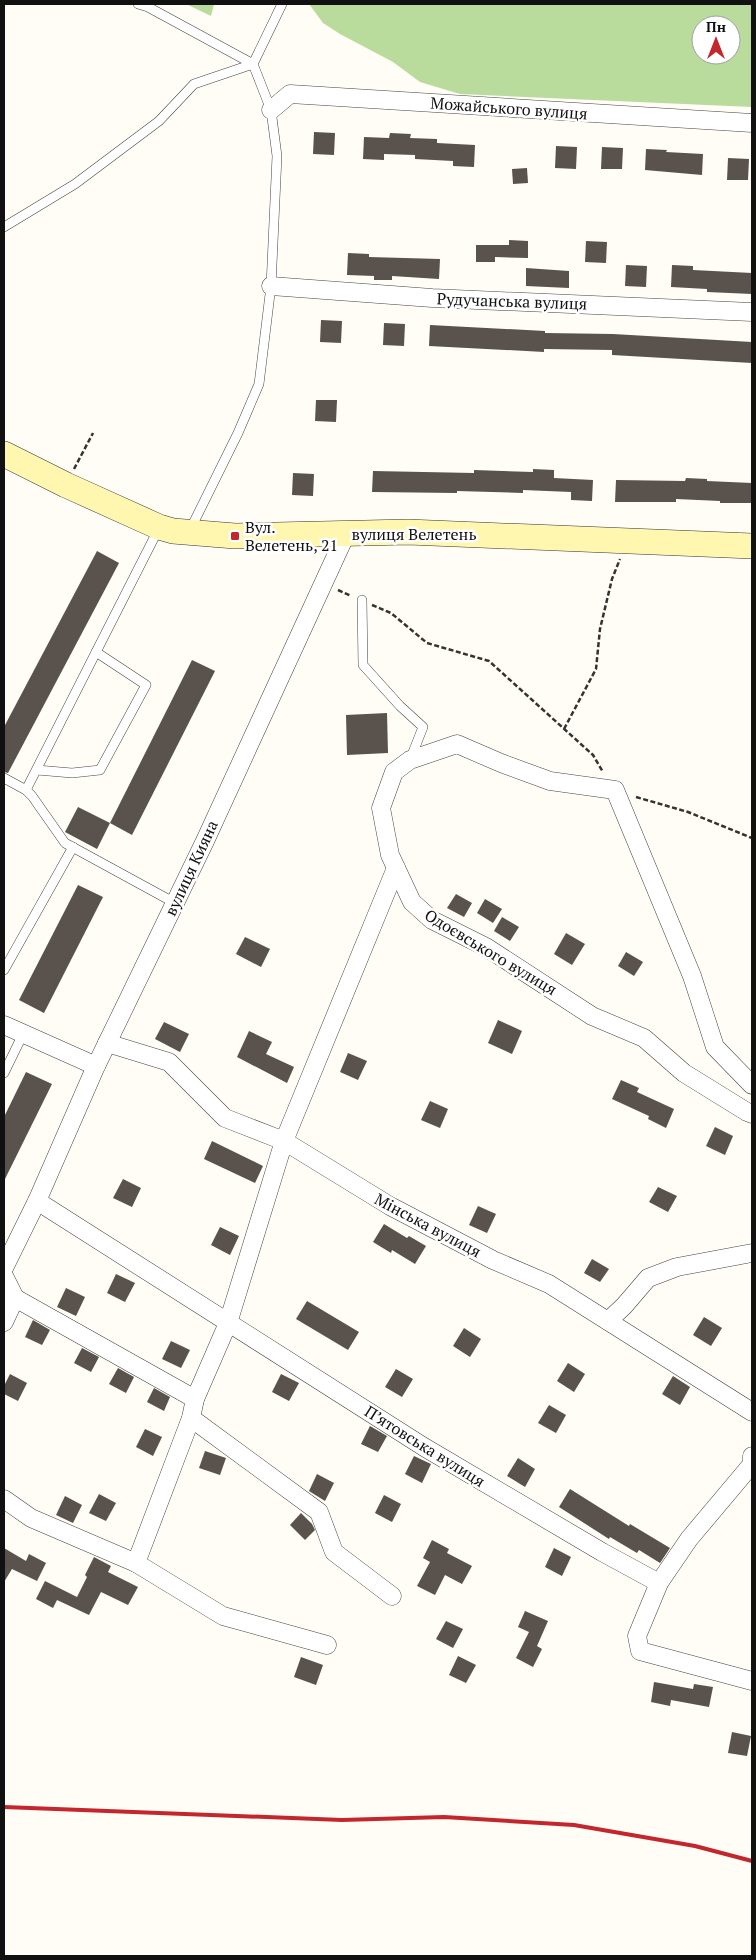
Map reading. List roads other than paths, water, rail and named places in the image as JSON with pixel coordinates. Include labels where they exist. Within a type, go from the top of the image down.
[{"type":"street","name":"Можайського вулиця","points":[[271,110],[290,94],[752,123]]},
{"type":"street","name":"Рудучанська вулиця","points":[[271,286],[432,298],[752,312]]},
{"type":"street","name":"вулиця Велетень","points":[[4,454],[66,485],[173,531],[235,536],[408,532],[752,546]]},
{"type":"street","name":"вулиця Кияна","points":[[4,1268],[8,1251],[37,1201],[96,1066],[175,903],[346,534]]},
{"type":"street","name":"Одоєвського вулиця","points":[[752,1084],[715,1047],[692,976],[615,790],[550,781],[457,744],[410,760],[394,772],[381,808],[390,855],[412,902],[432,920],[486,947],[592,1016],[644,1038],[684,1073],[752,1114]]},
{"type":"street","points":[[136,1563],[191,1418],[195,1399],[228,1323],[284,1141],[396,868]]},
{"type":"street","points":[[4,1025],[96,1066]]},
{"type":"street","name":"Мінська вулиця","points":[[107,1043],[169,1062],[225,1118],[284,1141],[390,1206],[493,1260],[549,1284],[752,1412]]},
{"type":"street","name":"П’ятовська вулиця","points":[[37,1201],[424,1447],[602,1552],[659,1582]]},
{"type":"street","points":[[608,1321],[648,1278],[677,1267],[752,1253]]},
{"type":"street","points":[[4,1276],[16,1298],[195,1399]]},
{"type":"street","points":[[4,1322],[16,1298]]},
{"type":"street","points":[[191,1418],[319,1512],[334,1552],[392,1596]]},
{"type":"street","points":[[752,1456],[752,1464],[689,1539],[659,1582],[637,1636],[640,1651],[752,1681]]},
{"type":"street","points":[[4,1499],[30,1518],[136,1563],[223,1616],[327,1645]]},
{"type":"lane","points":[[138,4],[148,7],[253,64],[271,110],[277,156],[271,286],[258,384],[238,433],[189,532]]},
{"type":"lane","points":[[4,228],[75,184],[159,121],[194,84],[253,64],[282,4]]},
{"type":"lane","points":[[26,790],[160,527]]},
{"type":"lane","points":[[362,600],[363,665],[400,706],[423,727],[410,760]]},
{"type":"lane","points":[[37,770],[72,772],[100,770],[146,685],[96,652]]},
{"type":"lane","points":[[4,778],[26,790],[59,836],[73,847],[175,903]]},
{"type":"lane","points":[[4,970],[73,847]]},
{"type":"lane","points":[[4,1073],[23,1034]]},
{"type":"railway","points":[[4,1807],[342,1820],[444,1817],[574,1825],[695,1846],[752,1861]]},
{"type":"place","name":"Вул. Велетень, 21","points":[[235,536]]}]
